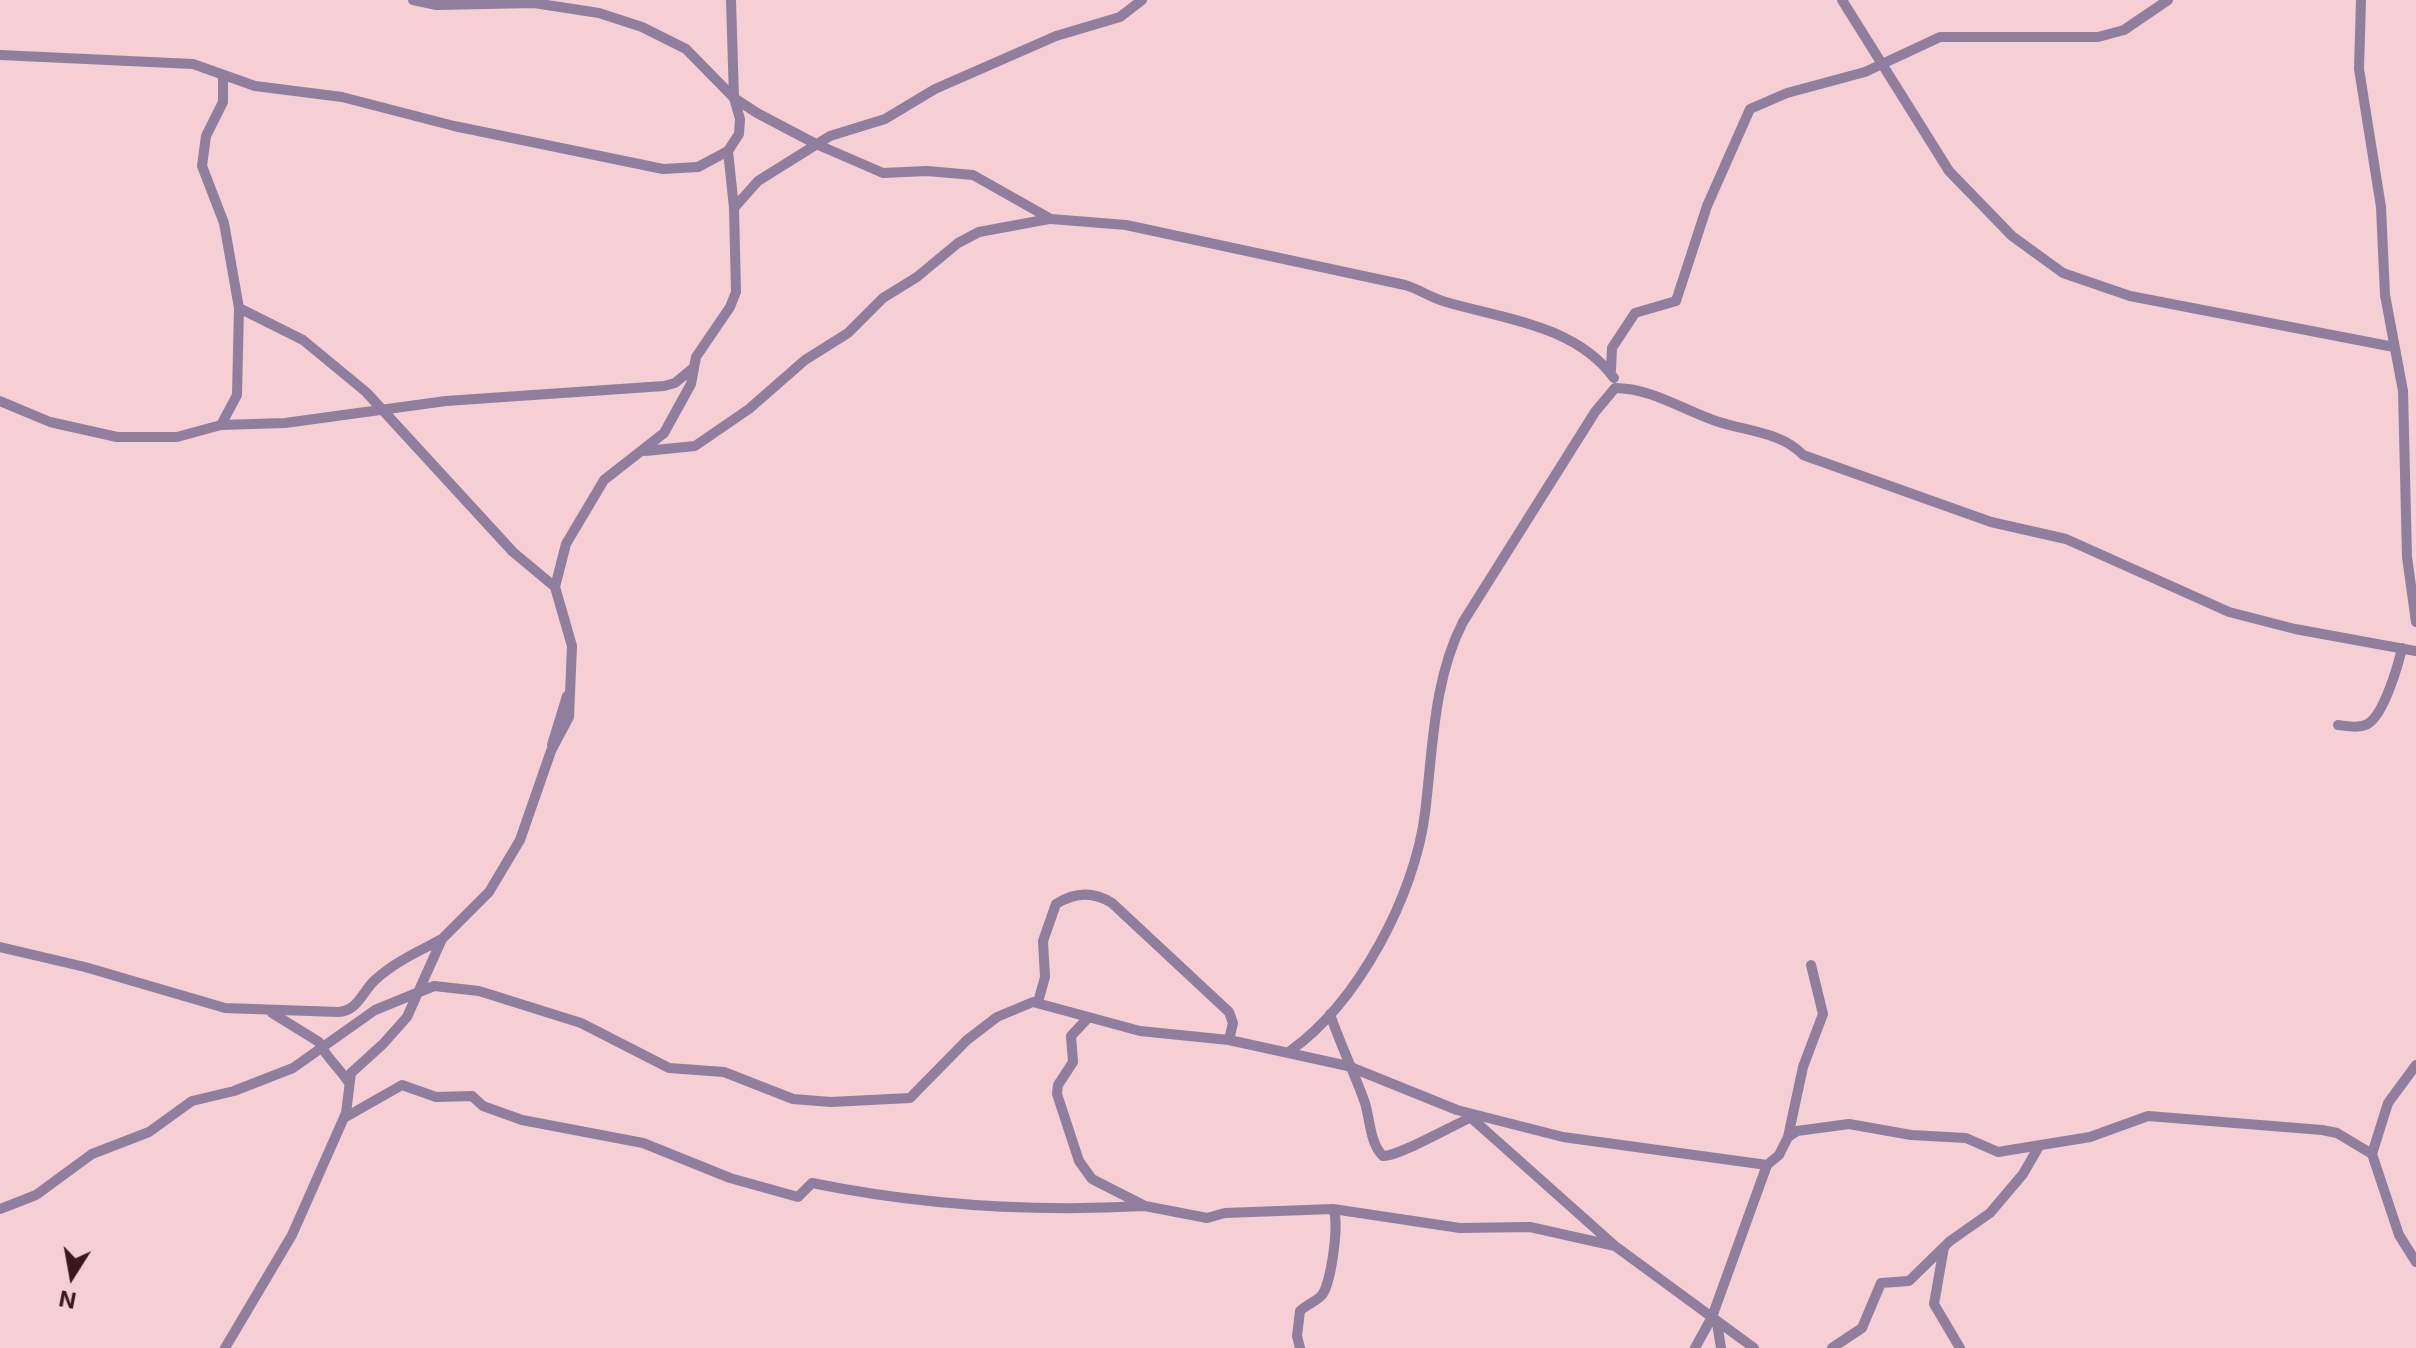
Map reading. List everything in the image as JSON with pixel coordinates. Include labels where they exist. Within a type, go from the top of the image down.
[{"type":"street","points":[[413,0],[449,5],[534,3],[599,13],[642,27],[686,49],[734,98],[816,144],[883,173],[927,171],[973,175],[1051,219]]},
{"type":"street","points":[[0,55],[181,62],[270,89],[342,97],[454,126],[663,169],[690,169],[728,151],[739,134],[740,119],[734,98],[731,0]]},
{"type":"street","points":[[734,208],[758,181],[816,144],[848,129],[885,119],[935,89],[1056,36],[1120,17],[1142,0]]},
{"type":"street","points":[[1842,0],[1949,171],[2012,236],[2063,273],[2130,296],[2394,347]]},
{"type":"street","points":[[1290,1051],[1311,1036],[1330,1014],[1383,942],[1423,826],[1441,685],[1456,638],[1614,383],[1610,363],[1612,348],[1635,313],[1676,301],[1707,206],[1750,109],[1787,93],[1880,65],[1930,40],[1952,34],[2107,35],[2124,30],[2168,0]]},
{"type":"street","points":[[2361,0],[2359,69],[2381,207],[2385,295],[2403,391],[2407,557],[2416,622]]},
{"type":"street","points":[[221,425],[237,395],[241,339],[239,308],[224,223],[202,166],[206,136],[223,102],[223,76]]},
{"type":"street","points":[[0,401],[50,422],[117,437],[177,437],[221,425],[285,423],[446,401],[675,383],[692,371],[696,357],[730,307],[736,292],[734,208],[728,151]]},
{"type":"street","points":[[642,452],[695,446],[749,409],[818,351],[848,333],[883,298],[917,277],[958,243],[979,232],[1051,219],[1126,225],[1405,285],[1445,302],[1551,331],[1587,352],[1614,383],[1666,399],[1720,423],[1779,439],[1795,446],[1803,455],[1922,495],[1963,513],[2066,539],[2229,612],[2295,629],[2416,651]]},
{"type":"street","points":[[239,308],[303,340],[384,410],[513,552],[555,587]]},
{"type":"street","points":[[0,947],[85,967],[225,1008],[270,1012],[350,1011],[373,982],[400,959],[442,939],[478,903],[502,872],[530,816],[551,751],[569,717],[572,646],[555,587],[566,544],[590,502],[615,469],[664,433],[691,384],[696,357]]},
{"type":"street","points":[[675,383],[683,387],[691,384]]},
{"type":"street","points":[[2338,725],[2360,726],[2372,722],[2386,695],[2402,648]]},
{"type":"street","points":[[1038,1002],[1045,977],[1043,941],[1056,904],[1074,895],[1093,894],[1112,903],[1229,1012],[1233,1023],[1229,1040]]},
{"type":"street","points":[[225,1348],[292,1235],[346,1113],[349,1083],[357,1066],[383,1044],[407,1017],[442,939]]},
{"type":"street","points":[[1695,1348],[1714,1320],[1767,1165],[1779,1155],[1788,1137],[1803,1067],[1823,1014],[1811,965]]},
{"type":"street","points":[[0,1209],[36,1195],[92,1154],[149,1132],[187,1104],[293,1068],[375,1010],[418,991],[448,985],[479,991],[581,1023],[669,1068],[724,1072],[781,1095],[831,1102],[910,1098],[948,1057],[997,1017],[1022,1003],[1038,1002],[1087,1019],[1140,1031],[1229,1040],[1348,1066],[1472,1117],[1615,1246],[1754,1348]]},
{"type":"street","points":[[270,1012],[319,1042],[321,1050],[338,1064],[349,1083]]},
{"type":"street","points":[[1330,1014],[1364,1100],[1376,1147],[1383,1156],[1396,1156],[1420,1140],[1472,1117]]},
{"type":"street","points":[[1087,1019],[1071,1036],[1073,1062],[1058,1085],[1058,1101],[1084,1171],[1107,1189],[1145,1206],[1207,1218],[1225,1213],[1333,1209],[1460,1228],[1530,1227],[1615,1246]]},
{"type":"street","points":[[2416,1065],[2388,1103],[2372,1154],[2399,1235],[2416,1262]]},
{"type":"street","points":[[341,1120],[402,1085],[436,1097],[470,1095],[483,1106],[532,1123],[643,1143],[723,1176],[798,1197],[812,1183],[912,1201],[1099,1209],[1145,1206]]},
{"type":"street","points":[[1457,1110],[1563,1137],[1767,1165]]},
{"type":"street","points":[[1788,1137],[1807,1128],[1849,1124],[1911,1135],[1966,1138],[1998,1152],[2038,1148],[2090,1137],[2148,1116],[2174,1116],[2322,1130],[2337,1133],[2372,1154]]},
{"type":"street","points":[[1832,1348],[1862,1328],[1881,1283],[1909,1281],[1944,1247],[1990,1213],[2023,1174],[2038,1148]]},
{"type":"street","points":[[1300,1348],[1297,1336],[1300,1311],[1321,1296],[1326,1288],[1337,1232],[1337,1216],[1333,1209]]},
{"type":"street","points":[[1944,1247],[1934,1304],[1960,1348]]},
{"type":"street","points":[[1714,1320],[1721,1348]]}]
